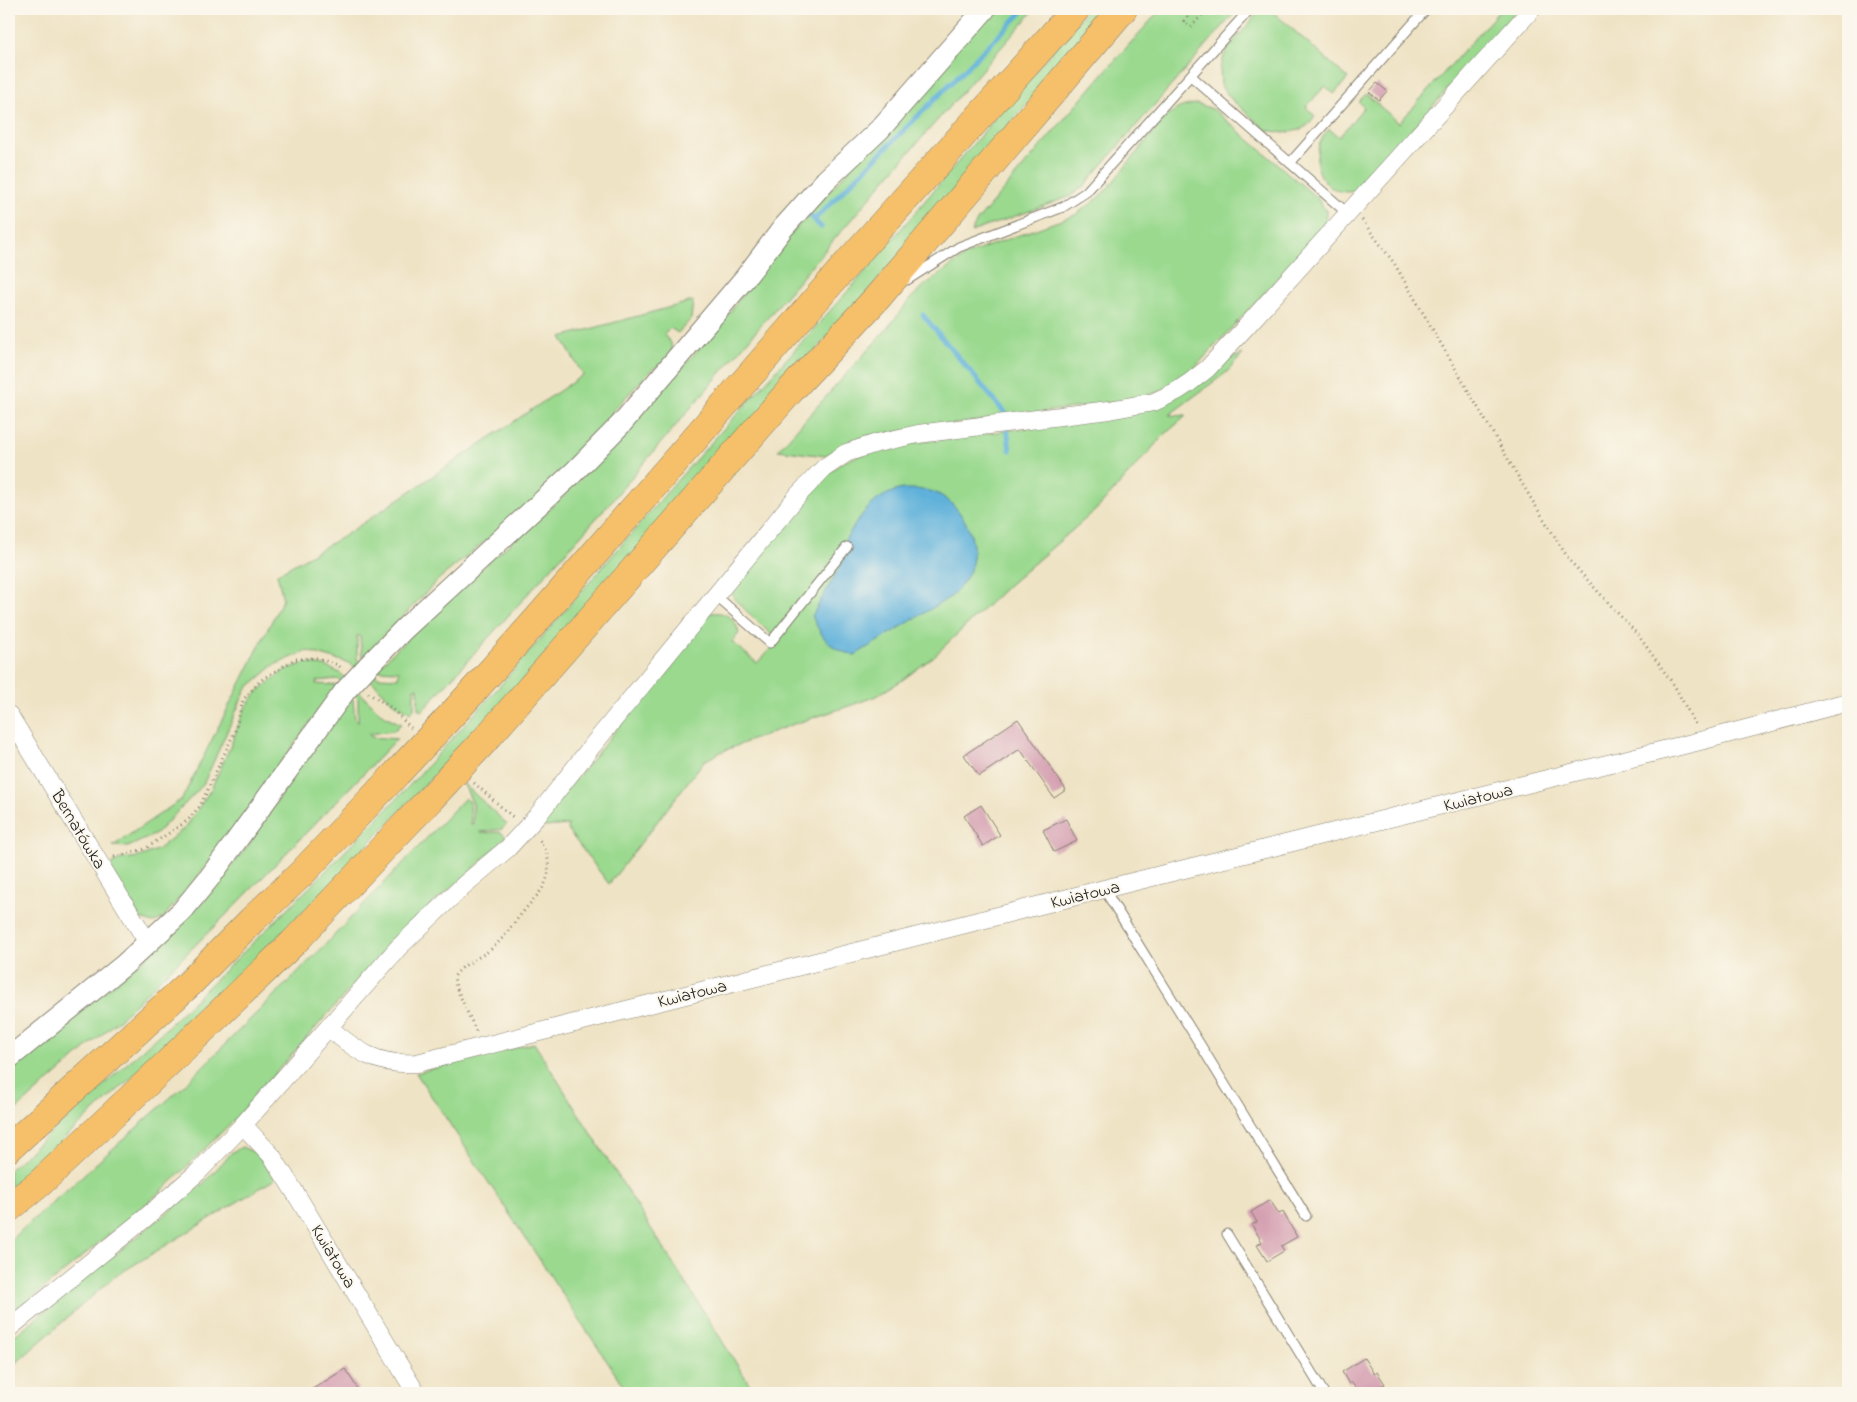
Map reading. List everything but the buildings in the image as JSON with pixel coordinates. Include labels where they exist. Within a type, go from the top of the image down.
[{"type":"highway","points":[[9,1148],[189,984],[252,920],[301,874],[458,708],[853,257],[1076,9]]},
{"type":"highway","points":[[9,1208],[40,1183],[149,1081],[293,942],[485,740],[784,398],[876,298],[1123,9]]},
{"type":"street","points":[[9,1058],[148,943],[182,911],[210,877],[368,666],[404,629],[573,473],[622,423],[745,278],[789,222],[826,180],[880,129],[986,9]]},
{"type":"street","points":[[9,1328],[144,1219],[198,1172],[243,1125],[398,948],[508,848],[538,815],[592,746],[799,494],[824,468],[846,453],[877,443],[918,434],[1140,405],[1177,391],[1207,369],[1532,9]]},
{"type":"street","name":"Kwiatowa","points":[[329,1028],[355,1049],[378,1060],[390,1063],[417,1062],[1704,740],[1848,702]]},
{"type":"street","name":"Bernatówka","points":[[9,715],[148,943]]},
{"type":"street","name":"Kwiatowa","points":[[243,1125],[272,1156],[416,1393]]},
{"type":"lane","points":[[876,298],[959,247],[1063,207],[1086,192],[1250,9]]},
{"type":"lane","points":[[1290,163],[1426,9]]},
{"type":"lane","points":[[1191,76],[1290,163],[1350,210]]},
{"type":"lane","points":[[716,596],[770,643],[848,547]]},
{"type":"lane","points":[[1104,889],[1306,1216]]},
{"type":"lane","points":[[1227,1234],[1324,1393]]},
{"type":"path","points":[[1194,9],[1184,20],[1191,27],[1207,9]]},
{"type":"path","points":[[1350,210],[1394,263],[1530,497],[1570,561],[1638,635],[1674,685],[1704,740]]},
{"type":"path","points":[[102,868],[115,856],[145,849],[187,821],[200,806],[235,731],[243,700],[261,680],[295,659],[317,658],[338,665],[352,685],[390,707],[416,733]]},
{"type":"path","points":[[468,778],[519,823]]},
{"type":"path","points":[[482,1047],[462,1004],[454,977],[459,970],[490,950],[502,939],[547,882],[548,855],[542,842],[534,836]]},
{"type":"green space","points":[[993,9],[1035,9],[884,181],[603,511],[422,711],[418,709],[418,688],[414,688],[414,709],[411,713],[393,703],[375,684],[349,663],[307,651],[274,665],[246,689],[203,785],[156,834],[128,847],[113,846],[182,799],[283,599],[277,574],[344,536],[583,375],[561,337],[693,301],[691,319],[678,333],[670,328],[664,335],[671,343],[672,351],[662,364],[651,370],[612,412],[605,432],[540,496],[439,579],[362,659],[360,636],[357,636],[357,659],[378,677],[398,678],[399,671],[375,670],[474,575],[565,495],[648,406],[725,319],[765,263]]},
{"type":"green space","points":[[1088,9],[1107,9],[869,290],[507,698],[326,889],[170,1043],[9,1188],[9,1170],[162,1032],[319,878],[409,786],[498,688],[682,475],[856,282]]},
{"type":"green space","points":[[1161,9],[1238,9],[1083,187],[1069,197],[971,232],[977,221]]},
{"type":"green space","points":[[1261,9],[1276,9],[1273,12],[1348,78],[1334,94],[1325,86],[1306,107],[1315,116],[1307,126],[1299,130],[1284,133],[1266,130],[1231,99],[1221,86],[1220,68],[1226,51]]},
{"type":"green space","points":[[1501,9],[1518,9],[1359,190],[1345,192],[1334,189],[1326,183],[1320,174],[1317,163],[1318,151],[1329,129],[1339,137],[1364,107],[1358,102],[1366,94],[1399,123]]},
{"type":"green space","points":[[1197,104],[1213,109],[1317,198],[1326,211],[1325,227],[1188,375],[1162,391],[1131,400],[867,436],[851,441],[825,456],[778,450],[886,330],[910,299],[925,285],[965,256],[1075,215],[1108,188],[1165,118],[1180,108]]},
{"type":"green space","points":[[1243,354],[1227,372],[1169,415],[1186,416],[1163,436],[1098,508],[1010,584],[933,657],[901,681],[876,696],[791,725],[723,751],[704,761],[609,884],[567,829],[568,825],[545,827],[540,823],[635,707],[666,675],[710,613],[725,614],[732,619],[739,633],[732,642],[757,663],[778,641],[736,601],[732,588],[813,486],[841,463],[877,448],[1137,413],[1227,360]]},
{"type":"green space","points":[[305,663],[325,666],[340,673],[383,715],[401,724],[394,731],[369,734],[371,737],[397,739],[232,909],[122,1017],[9,1116],[9,1071],[144,959],[202,903],[251,842],[304,758],[350,696],[353,699],[355,719],[358,722],[358,698],[338,679],[317,681],[316,684],[337,685],[207,865],[163,918],[153,923],[141,919],[110,869],[112,864],[121,859],[139,857],[157,850],[186,827],[211,789],[245,708],[258,691],[285,670]]},
{"type":"green space","points":[[463,783],[507,824],[502,829],[480,832],[501,832],[506,837],[469,873],[405,927],[232,1122],[164,1189],[9,1317],[9,1241],[179,1090],[323,947],[465,798],[470,802],[471,824],[473,824],[473,804]]},
{"type":"green space","points":[[534,1043],[755,1393],[628,1393],[416,1073]]},
{"type":"green space","points":[[242,1147],[256,1153],[275,1179],[114,1277],[9,1369],[9,1340],[204,1183],[232,1152]]},
{"type":"water","points":[[903,489],[934,492],[947,499],[955,507],[971,535],[973,557],[970,571],[952,596],[855,655],[846,653],[833,646],[823,637],[812,616],[849,550],[843,543],[855,525],[867,509],[883,496]]},
{"type":"waterway","points":[[814,220],[1025,9]]},
{"type":"waterway","points":[[809,215],[821,227]]},
{"type":"waterway","points":[[923,315],[1005,413],[1010,450]]}]
